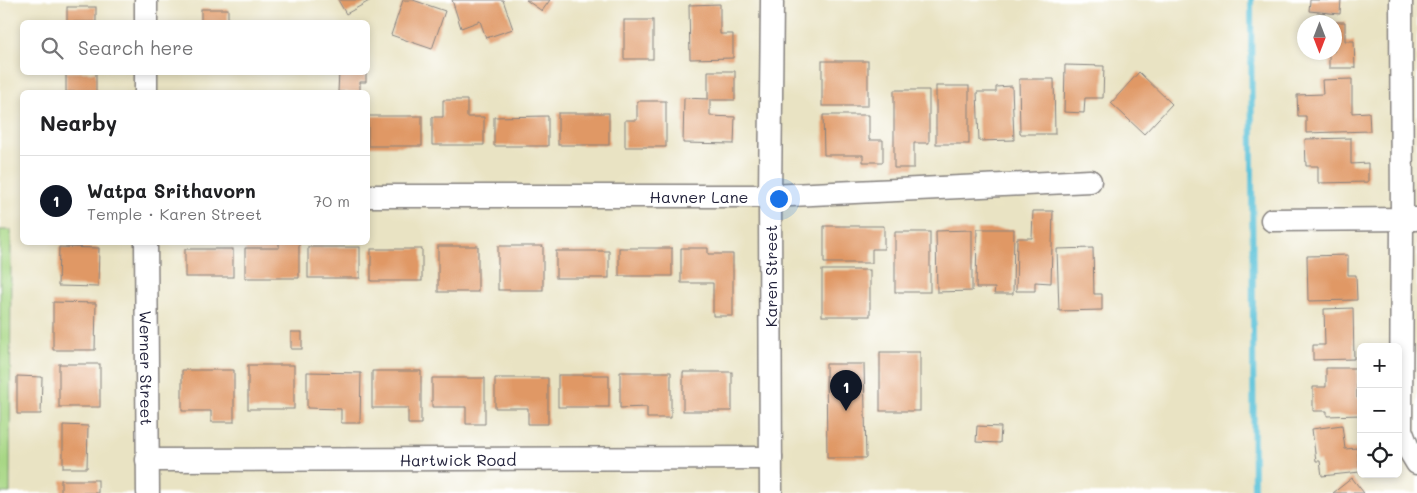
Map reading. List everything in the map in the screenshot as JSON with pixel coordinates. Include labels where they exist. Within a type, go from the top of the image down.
[{"type":"street","points":[[146,0],[146,20]]},
{"type":"street","name":"Karen Street","points":[[771,493],[770,196],[772,0]]},
{"type":"street","points":[[1400,0],[1409,219],[1401,430],[1408,448],[1417,463]]},
{"type":"street","points":[[146,75],[146,90]]},
{"type":"street","name":"Havner Lane","points":[[370,196],[770,196],[1090,181]]},
{"type":"street","points":[[1272,220],[1409,219]]},
{"type":"street","name":"Werner Street","points":[[146,245],[148,493]]},
{"type":"street","name":"Hartwick Road","points":[[147,460],[771,458]]},
{"type":"green space","points":[[0,230],[11,230],[10,493],[0,493]]},
{"type":"building","points":[[338,0],[371,0],[346,14]]},
{"type":"building","points":[[403,0],[413,0],[445,11],[432,49],[391,35]]},
{"type":"building","points":[[452,0],[503,0],[513,29],[486,38],[480,21],[461,28]]},
{"type":"building","points":[[526,0],[550,0],[542,11]]},
{"type":"building","points":[[1310,0],[1341,0],[1340,14],[1309,11]]},
{"type":"building","points":[[720,4],[720,34],[733,34],[733,58],[690,59],[689,5]]},
{"type":"building","points":[[67,7],[96,7],[96,20],[67,20]]},
{"type":"building","points":[[201,9],[228,9],[228,20],[201,20]]},
{"type":"building","points":[[624,20],[653,20],[653,59],[624,59]]},
{"type":"building","points":[[1342,22],[1345,22],[1345,41],[1354,41],[1355,68],[1329,68],[1329,60],[1342,60]]},
{"type":"building","points":[[822,61],[868,61],[868,106],[822,106]]},
{"type":"building","points":[[1065,65],[1104,66],[1103,98],[1085,98],[1084,113],[1064,112]]},
{"type":"building","points":[[708,71],[735,71],[735,100],[710,100],[710,116],[735,117],[734,144],[683,143],[684,98],[708,99]]},
{"type":"building","points":[[1139,72],[1172,104],[1144,134],[1111,103]]},
{"type":"building","points":[[66,75],[96,75],[96,90],[66,90]]},
{"type":"building","points":[[339,75],[366,75],[366,82],[360,82],[360,90],[338,90]]},
{"type":"building","points":[[1019,79],[1054,79],[1055,134],[1020,134]]},
{"type":"building","points":[[1352,79],[1352,113],[1369,112],[1370,131],[1306,133],[1306,116],[1298,116],[1297,95],[1323,94],[1322,80]]},
{"type":"building","points":[[936,86],[969,86],[969,144],[936,144]]},
{"type":"building","points":[[1012,86],[1014,140],[979,141],[977,92],[996,92],[996,87]]},
{"type":"building","points":[[894,90],[929,90],[929,143],[914,143],[914,168],[894,168]]},
{"type":"building","points":[[443,100],[467,100],[467,117],[484,117],[484,145],[432,145],[432,117],[443,117]]},
{"type":"building","points":[[637,101],[666,101],[666,147],[625,147],[625,120],[637,120]]},
{"type":"building","points":[[558,113],[609,113],[609,145],[558,145]]},
{"type":"building","points":[[823,115],[869,115],[869,140],[883,140],[883,162],[863,162],[863,155],[824,155]]},
{"type":"building","points":[[370,116],[422,116],[422,146],[370,146]]},
{"type":"building","points":[[548,116],[548,146],[494,146],[494,117]]},
{"type":"building","points":[[1351,138],[1351,164],[1368,163],[1368,182],[1318,183],[1318,166],[1306,166],[1305,139]]},
{"type":"building","points":[[1033,211],[1053,211],[1051,283],[1035,282],[1035,291],[1016,291],[1017,238],[1032,238]]},
{"type":"building","points":[[824,226],[884,226],[884,249],[872,249],[872,263],[824,263]]},
{"type":"building","points":[[977,229],[1014,229],[1013,294],[994,294],[995,288],[976,288]]},
{"type":"building","points":[[972,230],[972,291],[937,292],[936,231]]},
{"type":"building","points":[[895,232],[930,232],[930,292],[895,292]]},
{"type":"building","points":[[279,245],[299,245],[299,278],[245,278],[245,248],[279,248]]},
{"type":"building","points":[[438,246],[478,246],[478,292],[438,292]]},
{"type":"building","points":[[498,246],[543,246],[543,290],[498,290]]},
{"type":"building","points":[[59,247],[99,248],[98,287],[58,286]]},
{"type":"building","points":[[308,247],[360,247],[360,278],[308,278]]},
{"type":"building","points":[[619,248],[672,248],[672,276],[619,276]]},
{"type":"building","points":[[681,248],[708,248],[708,254],[733,254],[733,316],[713,316],[713,283],[681,283]]},
{"type":"building","points":[[1093,248],[1094,294],[1102,294],[1102,310],[1059,311],[1057,249]]},
{"type":"building","points":[[185,249],[233,249],[233,277],[185,277]]},
{"type":"building","points":[[371,249],[422,249],[422,281],[371,281]]},
{"type":"building","points":[[556,251],[609,251],[609,278],[556,278]]},
{"type":"building","points":[[1348,255],[1348,275],[1356,275],[1357,300],[1308,301],[1307,256]]},
{"type":"building","points":[[822,270],[870,270],[870,316],[822,316]]},
{"type":"building","points":[[53,302],[96,303],[95,350],[53,350]]},
{"type":"building","points":[[1353,308],[1354,359],[1313,360],[1313,345],[1325,345],[1324,309]]},
{"type":"building","points":[[291,332],[302,332],[302,349],[291,349]]},
{"type":"building","points":[[880,352],[920,352],[920,411],[880,411]]},
{"type":"building","points":[[59,364],[100,364],[100,407],[59,407]]},
{"type":"building","points":[[826,364],[864,364],[866,458],[827,458]]},
{"type":"building","points":[[248,365],[294,365],[294,409],[248,409]]},
{"type":"building","points":[[1326,368],[1357,368],[1357,415],[1327,416],[1327,411],[1313,411],[1313,387],[1326,387]]},
{"type":"building","points":[[182,370],[234,370],[234,422],[211,422],[211,411],[182,411]]},
{"type":"building","points":[[372,371],[421,371],[421,424],[408,424],[408,408],[372,408]]},
{"type":"building","points":[[307,372],[361,373],[360,423],[341,423],[341,409],[307,408]]},
{"type":"building","points":[[620,372],[671,372],[671,418],[647,418],[647,407],[620,408]]},
{"type":"building","points":[[683,372],[732,372],[732,411],[683,411]]},
{"type":"building","points":[[558,375],[609,375],[609,407],[558,407]]},
{"type":"building","points":[[17,376],[42,377],[41,414],[17,414]]},
{"type":"building","points":[[432,378],[485,378],[485,424],[466,424],[466,407],[432,407]]},
{"type":"building","points":[[495,378],[548,378],[548,424],[528,424],[528,408],[495,408]]},
{"type":"building","points":[[63,425],[88,426],[87,468],[63,468]]},
{"type":"building","points":[[1342,425],[1345,449],[1357,448],[1357,472],[1322,476],[1320,461],[1316,461],[1312,429]]},
{"type":"building","points":[[977,426],[1001,427],[1000,443],[976,442]]},
{"type":"building","points":[[1352,478],[1364,493],[1333,493]]},
{"type":"building","points":[[61,480],[98,480],[98,493],[61,493]]},
{"type":"waterway","points":[[1251,0],[1254,493]]},
{"type":"place","name":"Watpa Srithavorn","points":[[846,411]]}]
